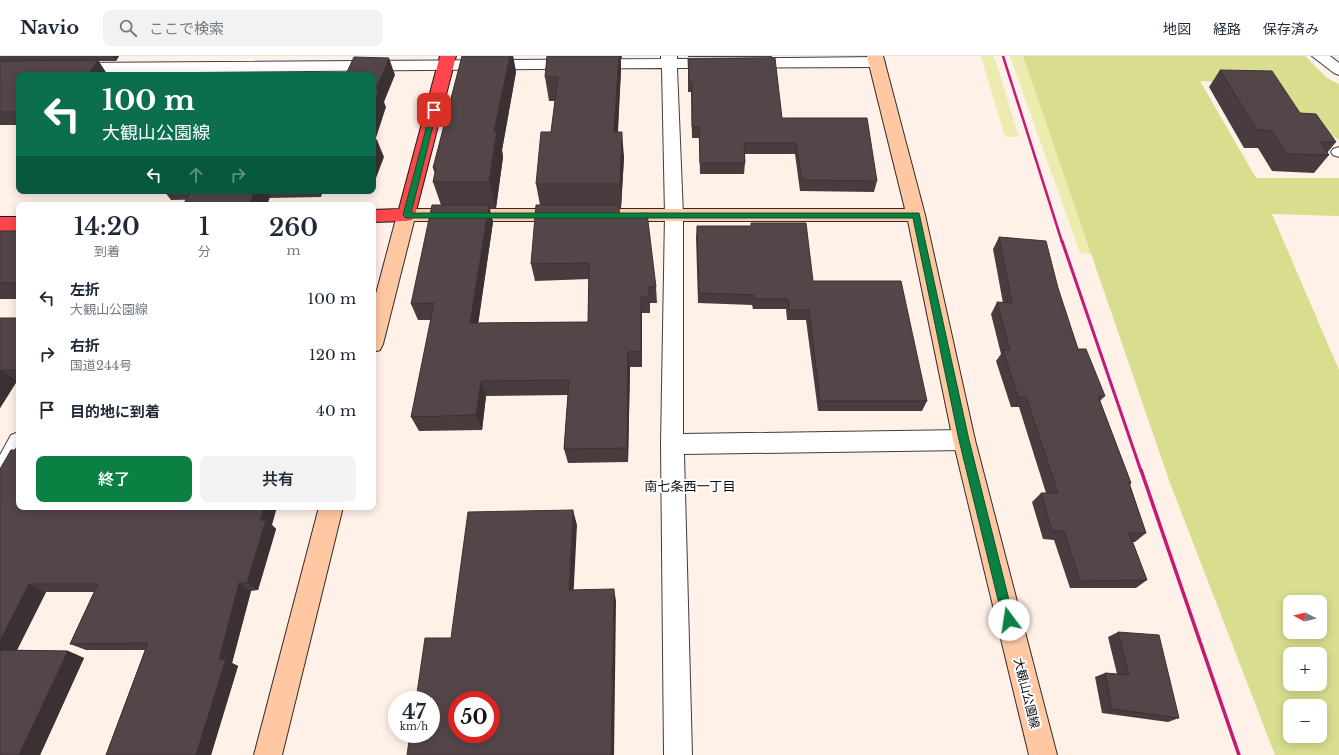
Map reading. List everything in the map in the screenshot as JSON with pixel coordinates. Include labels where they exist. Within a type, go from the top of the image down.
[{"type":"highway","points":[[376,216],[406,215],[447,61]]},
{"type":"highway","points":[[0,224],[16,224]]},
{"type":"main road","name":"大観山公園線","points":[[876,59],[916,215],[964,440],[1043,755]]},
{"type":"main road","points":[[376,332],[406,215],[579,215]]},
{"type":"main road","points":[[603,215],[916,215]]},
{"type":"main road","points":[[268,755],[330,510]]},
{"type":"street","points":[[1320,56],[1339,70]]},
{"type":"street","points":[[56,68],[218,62],[876,59]]},
{"type":"street","points":[[669,60],[674,215],[672,444],[678,755]]},
{"type":"street","points":[[672,444],[964,440]]},
{"type":"street","points":[[0,478],[13,447]]},
{"type":"green space","points":[[981,56],[994,56],[1019,137],[1005,137]]},
{"type":"green space","points":[[1010,56],[1023,56],[1092,254],[1080,253]]},
{"type":"green space","points":[[1023,56],[1305,56],[1327,78],[1339,84],[1339,140],[1317,126],[1292,125],[1264,83],[1200,81],[1256,178],[1339,178],[1339,216],[1272,214],[1339,370],[1339,755],[1275,755],[1170,483]]},
{"type":"building","points":[[462,56],[510,56],[494,131],[497,131],[489,182],[433,182],[436,168],[433,168]]},
{"type":"building","points":[[547,56],[619,56],[614,132],[622,132],[620,184],[536,184],[541,132],[551,132],[558,77],[545,77]]},
{"type":"building","points":[[354,57],[389,58],[376,89],[376,72],[347,72]]},
{"type":"building","points":[[775,58],[782,118],[867,118],[877,181],[802,180],[796,143],[744,143],[745,163],[700,163],[699,127],[692,127],[692,82],[689,82],[688,59]]},
{"type":"building","points":[[98,60],[90,72],[16,72],[16,112],[0,112],[0,61]]},
{"type":"building","points":[[1220,70],[1272,71],[1300,113],[1316,114],[1336,142],[1320,142],[1329,155],[1287,154],[1272,131],[1257,130]]},
{"type":"building","points":[[376,89],[379,89],[376,99]]},
{"type":"building","points":[[189,194],[254,194],[250,202],[185,202]]},
{"type":"building","points":[[432,205],[489,205],[470,323],[588,322],[589,263],[531,264],[536,205],[619,205],[619,215],[647,213],[656,287],[649,287],[649,296],[641,297],[641,351],[628,352],[627,448],[564,449],[569,380],[481,381],[476,415],[411,417],[434,303],[411,304]]},
{"type":"building","points":[[751,223],[806,223],[813,281],[901,281],[927,401],[820,401],[809,310],[789,310],[788,299],[754,299],[754,295],[699,293],[697,226],[751,226]]},
{"type":"building","points":[[0,231],[16,231],[16,283],[0,283]]},
{"type":"building","points":[[999,237],[1046,241],[1058,288],[1078,349],[1086,349],[1105,396],[1098,396],[1131,483],[1129,483],[1146,533],[1129,533],[1147,580],[1080,581],[1064,531],[1052,531],[1041,493],[1058,493],[1026,397],[1018,397],[1003,350],[1010,350],[997,302],[1012,303]]},
{"type":"building","points":[[0,318],[16,318],[16,370],[2,370],[0,374]]},
{"type":"building","points":[[16,448],[16,510],[263,510],[260,520],[266,520],[247,583],[239,583],[219,660],[226,659],[196,755],[106,755],[148,643],[70,644],[98,584],[29,584],[0,641],[0,469],[11,450],[15,450]]},
{"type":"building","points":[[573,510],[569,590],[614,589],[611,755],[407,755],[409,743],[440,743],[440,691],[417,691],[425,638],[451,638],[468,512]]},
{"type":"building","points":[[1118,632],[1159,635],[1179,718],[1112,709],[1105,673],[1129,675]]},
{"type":"building","points":[[0,650],[68,651],[19,755],[0,755]]},
{"type":"railway","points":[[1003,56],[1062,242]]},
{"type":"railway","points":[[1062,241],[1141,471]]},
{"type":"railway","points":[[1141,470],[1239,755]]},
{"type":"district","name":"南七条西一丁目","points":[[690,486]]},
{"type":"route","points":[[434,110],[406,215],[916,215],[964,440],[1009,620]]}]
